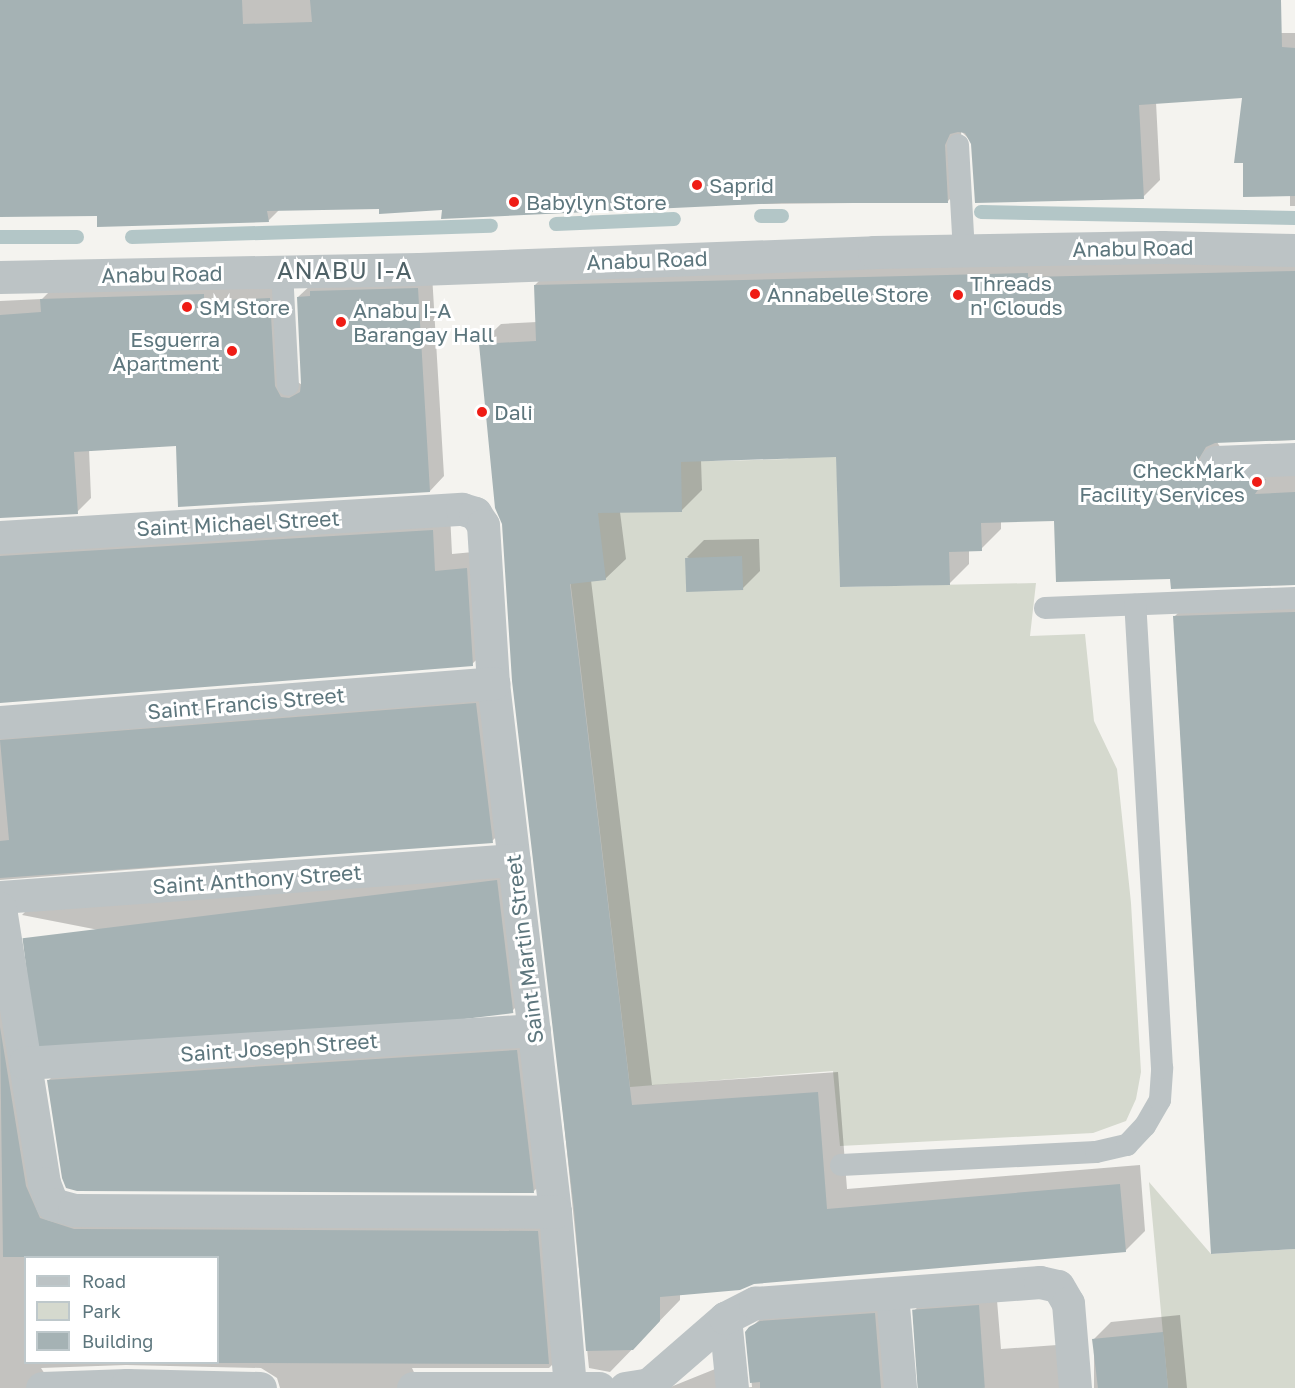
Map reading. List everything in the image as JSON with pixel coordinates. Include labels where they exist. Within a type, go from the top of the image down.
[{"type":"street","name":"Anabu Road","points":[[0,277],[282,271],[771,254],[1162,247],[1295,250]]},
{"type":"street","points":[[1216,462],[1295,459]]},
{"type":"street","name":"Saint Michael Street","points":[[0,537],[462,509],[475,513]]},
{"type":"street","name":"Saint Martin Street","points":[[475,513],[483,525],[493,683],[555,1212],[570,1388]]},
{"type":"street","name":"Saint Francis Street","points":[[0,722],[493,683]]},
{"type":"street","name":"Saint Anthony Street","points":[[0,897],[514,860]]},
{"type":"street","points":[[0,908],[44,1183],[52,1204],[74,1210],[555,1212]]},
{"type":"street","name":"Saint Joseph Street","points":[[25,1063],[534,1030]]},
{"type":"street","points":[[625,1388],[656,1378],[726,1318],[755,1303],[1040,1282],[1058,1286],[1068,1303],[1075,1388]]},
{"type":"street","points":[[892,1294],[900,1388]]},
{"type":"street","points":[[726,1318],[732,1388]]},
{"type":"street","points":[[42,1388],[260,1388]]},
{"type":"street","points":[[413,1388],[598,1388]]},
{"type":"lane","points":[[958,145],[964,252]]},
{"type":"lane","points":[[282,271],[288,385]]},
{"type":"lane","points":[[1045,608],[1295,598]]},
{"type":"lane","points":[[841,1165],[1096,1152],[1127,1145],[1145,1126],[1160,1100],[1162,1068],[1135,605]]},
{"type":"green space","points":[[836,437],[840,587],[1036,583],[1030,636],[1085,634],[1094,721],[1117,769],[1131,903],[1141,1072],[1136,1099],[1126,1121],[1093,1133],[840,1146],[833,1071],[630,1087],[565,536],[671,441],[715,461],[787,459]]},
{"type":"green space","points":[[1149,1182],[1211,1254],[1295,1249],[1295,1388],[1168,1388]]},
{"type":"building","points":[[0,0],[242,0],[243,24],[312,22],[310,0],[1281,0],[1282,47],[1295,48],[1295,196],[1243,197],[1243,163],[1234,163],[1242,98],[1139,105],[1144,199],[975,203],[971,144],[965,133],[958,132],[950,134],[945,145],[948,203],[782,203],[441,219],[442,210],[379,214],[379,209],[267,211],[269,222],[97,227],[97,216],[0,217]]},
{"type":"building","points":[[1295,271],[1295,440],[1215,443],[1206,447],[1197,462],[1208,479],[1266,479],[1255,494],[1295,492],[1295,585],[1171,589],[1170,579],[1056,582],[1054,521],[981,523],[982,551],[949,552],[950,585],[840,587],[836,457],[681,462],[682,512],[598,513],[606,580],[570,584],[632,1105],[818,1092],[827,1209],[1120,1184],[1126,1252],[754,1284],[740,1290],[660,1297],[660,1321],[633,1350],[586,1351],[574,1210],[512,681],[502,524],[495,508],[479,344],[536,341],[534,285],[1028,273],[1028,277]]},
{"type":"building","points":[[418,288],[430,492],[178,507],[176,446],[74,452],[78,514],[0,518],[0,315],[41,312],[40,299],[204,294],[204,301],[270,298],[275,386],[281,397],[289,398],[300,392],[301,384],[297,297],[310,296],[310,291]]},
{"type":"building","points":[[433,530],[435,571],[467,568],[473,666],[0,703],[0,556]]},
{"type":"building","points":[[742,556],[743,590],[686,592],[685,558]]},
{"type":"building","points":[[1295,612],[1295,1249],[1211,1254],[1173,616]]},
{"type":"building","points":[[476,703],[493,843],[0,878],[0,841],[9,840],[0,740]]},
{"type":"building","points":[[497,880],[513,1013],[39,1071],[23,938]]},
{"type":"building","points":[[0,1027],[26,1186],[40,1218],[74,1229],[538,1231],[549,1364],[219,1363],[219,1256],[3,1257]]},
{"type":"building","points":[[517,1050],[534,1193],[77,1191],[66,1188],[62,1178],[47,1080]]},
{"type":"building","points":[[979,1305],[985,1388],[918,1388],[912,1310]]},
{"type":"building","points":[[875,1313],[881,1388],[760,1388],[760,1382],[750,1383],[745,1332],[749,1327],[760,1321]]},
{"type":"building","points":[[1163,1332],[1168,1388],[1098,1388],[1092,1339]]},
{"type":"waterway","points":[[981,212],[1295,218]]},
{"type":"waterway","points":[[761,216],[782,216]]},
{"type":"waterway","points":[[556,224],[674,219]]},
{"type":"waterway","points":[[132,237],[491,226]]},
{"type":"waterway","points":[[0,237],[77,237]]},
{"type":"place","name":"Saprid","points":[[697,185]]},
{"type":"place","name":"Babylyn Store","points":[[514,202]]},
{"type":"place","name":"Annabelle Store","points":[[755,294]]},
{"type":"place","name":"Threads n' Clouds","points":[[958,295]]},
{"type":"place","name":"SM Store","points":[[187,307]]},
{"type":"place","name":"Anabu I-A Barangay Hall","points":[[341,322]]},
{"type":"place","name":"Esguerra Apartment","points":[[232,351]]},
{"type":"place","name":"Dali","points":[[482,412]]},
{"type":"place","name":"CheckMark Facility Services","points":[[1257,482]]},
{"type":"district","name":"ANABU I-A","points":[[345,270]]}]
